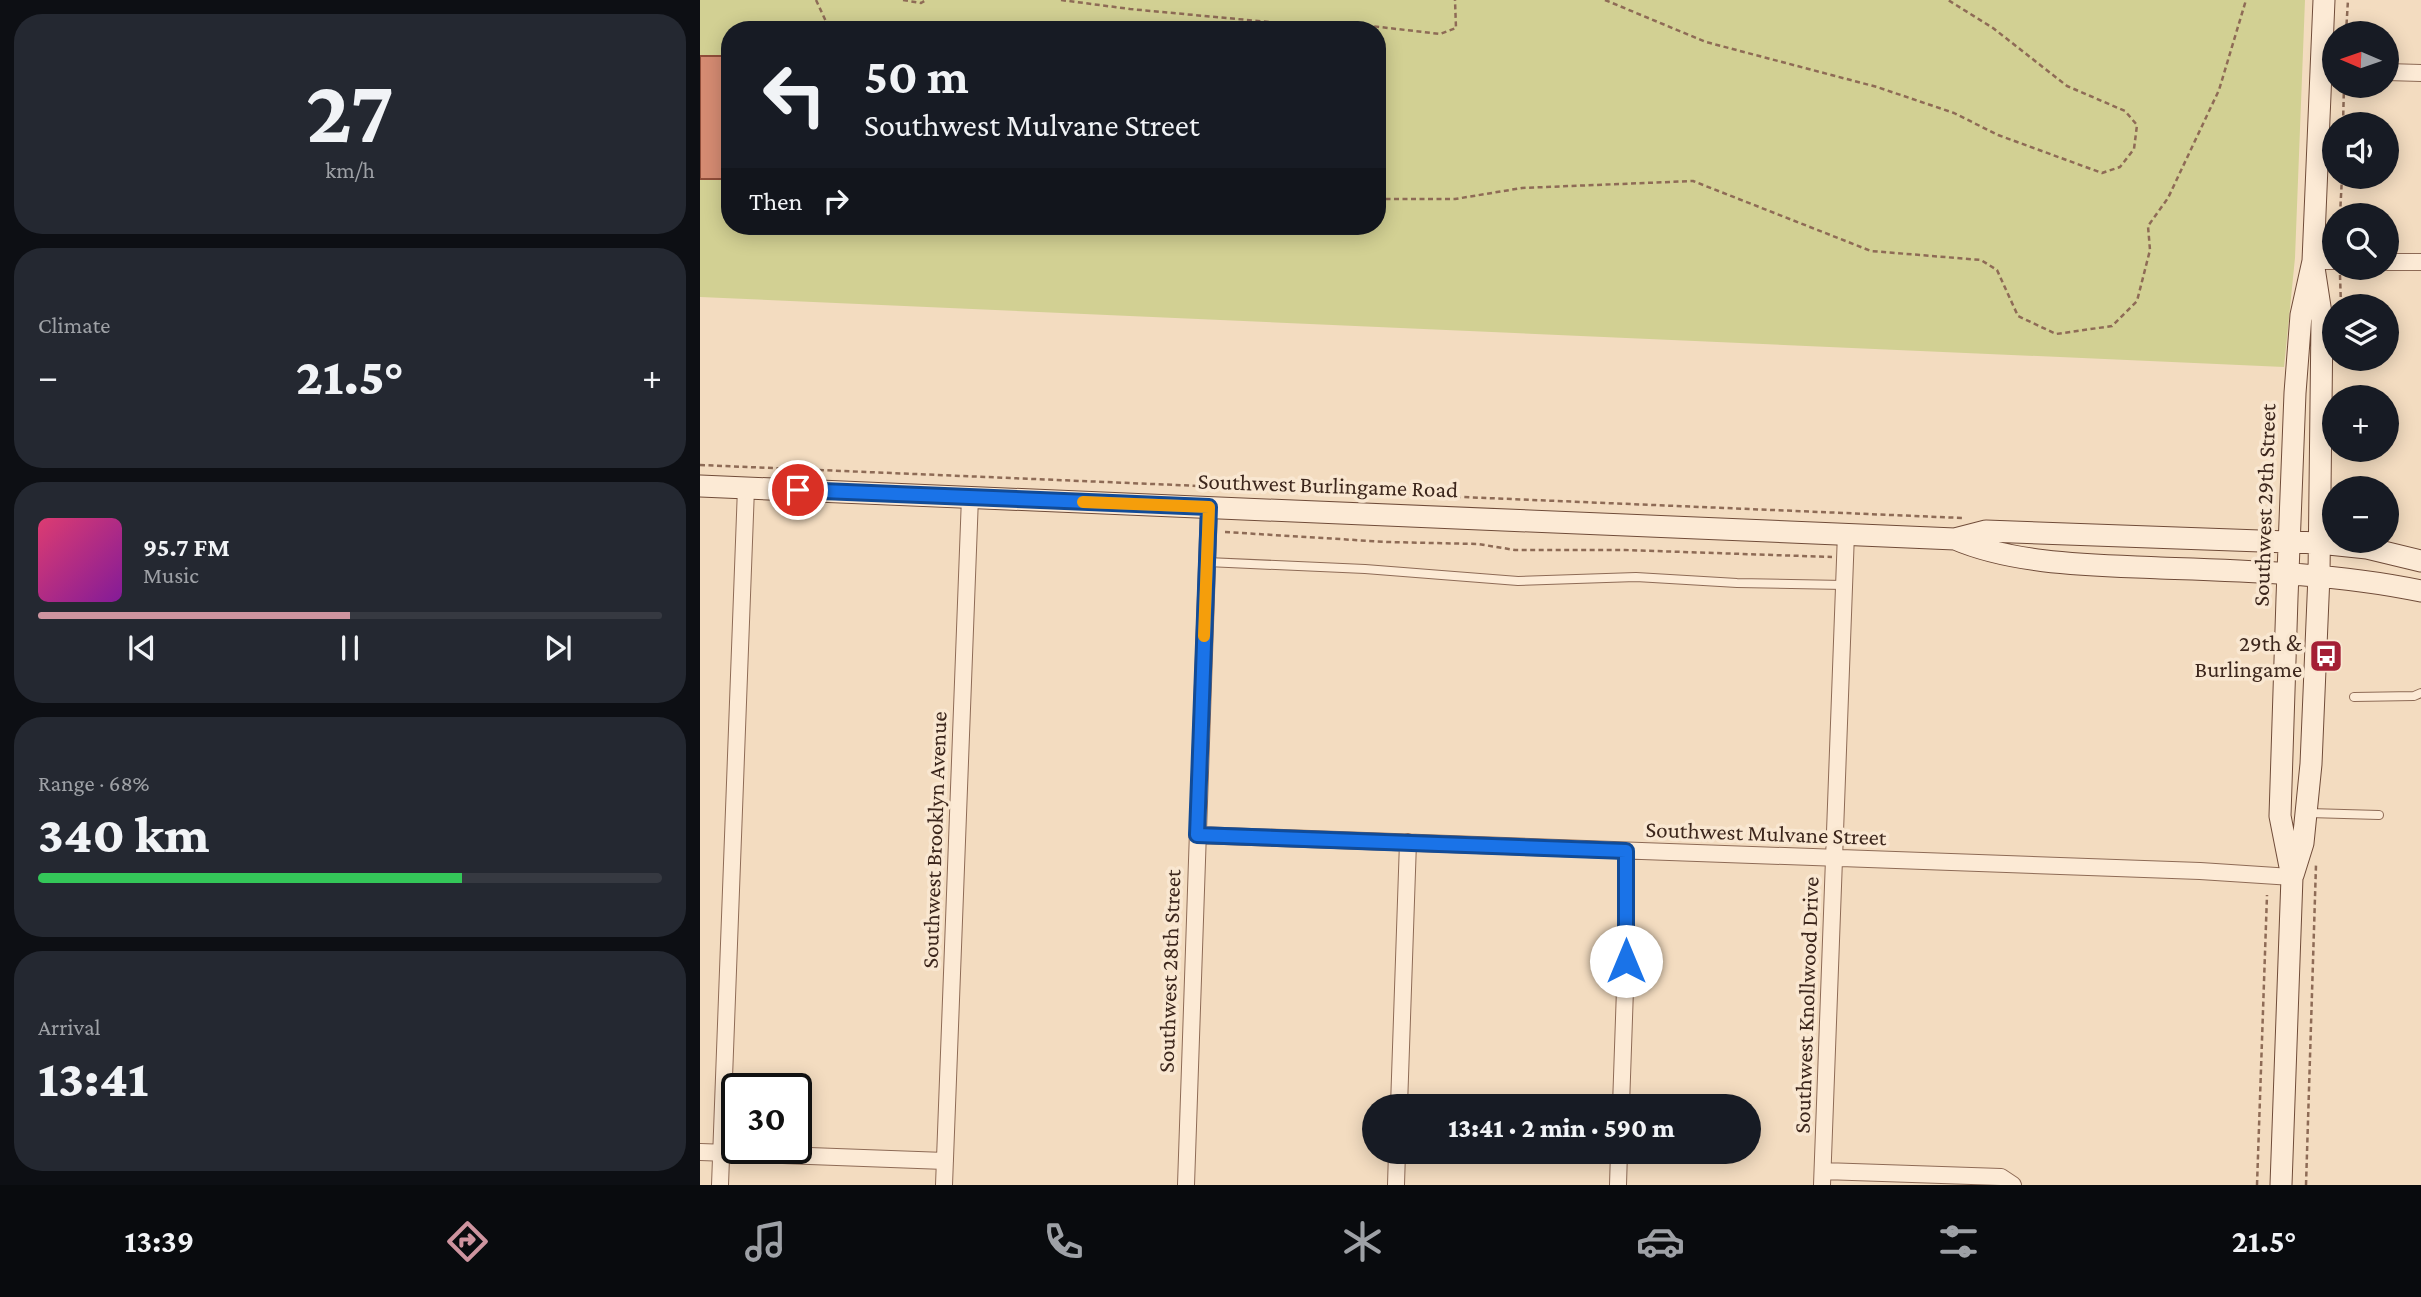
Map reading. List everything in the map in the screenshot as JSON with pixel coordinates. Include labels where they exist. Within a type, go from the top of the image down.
[{"type":"main road","name":"Southwest 29th Street","points":[[2324,0],[2325,21]]},
{"type":"main road","name":"Southwest 29th Street","points":[[2325,203],[2327,98]]},
{"type":"main road","name":"Southwest 29th Street","points":[[2281,1185],[2292,877],[2280,816],[2295,393],[2301,315],[2322,266]]},
{"type":"main road","name":"Southwest 29th Street","points":[[2292,877],[2303,843],[2311,764],[2319,575],[2323,280]]},
{"type":"main road","name":"Southwest Burlingame Road","points":[[700,486],[1955,539],[1986,531],[2319,543],[2367,548],[2421,561]]},
{"type":"main road","name":"Southwest Burlingame Road","points":[[1955,539],[1978,549],[2085,564],[2319,575],[2421,591]]},
{"type":"street","points":[[2399,72],[2421,73]]},
{"type":"street","points":[[2399,261],[2421,262]]},
{"type":"street","points":[[724,1073],[746,488]]},
{"type":"street","name":"Southwest Brooklyn Avenue","points":[[944,1185],[970,497]]},
{"type":"street","name":"Southwest 28th Street","points":[[1186,1185],[1209,507]]},
{"type":"street","name":"Southwest Knollwood Drive","points":[[1823,1178],[1846,533]]},
{"type":"street","name":"Southwest Mulvane Street","points":[[1197,835],[2292,877]]},
{"type":"street","points":[[1399,1094],[1408,842]]},
{"type":"street","points":[[1621,1094],[1626,851]]},
{"type":"street","points":[[700,1152],[721,1153],[720,1185]]},
{"type":"street","points":[[812,1156],[945,1161]]},
{"type":"street","points":[[1396,1185],[1397,1164]]},
{"type":"street","points":[[1618,1185],[1619,1164]]},
{"type":"street","points":[[1823,1178],[2001,1177],[2013,1185]]},
{"type":"lane","points":[[1207,562],[1365,569],[1518,581],[1636,578],[1844,585]]},
{"type":"lane","points":[[2354,697],[2414,696],[2421,693]]},
{"type":"lane","points":[[2306,813],[2379,815]]},
{"type":"path","points":[[816,0],[826,21]]},
{"type":"path","points":[[903,0],[921,4],[926,0]]},
{"type":"path","points":[[1061,0],[1259,21]]},
{"type":"path","points":[[1386,28],[1440,34],[1456,28],[1455,0]]},
{"type":"path","points":[[1605,0],[1706,42],[1877,87],[1954,113],[1998,135],[2102,173],[2120,167],[2134,149],[2137,125],[2125,111],[2067,86],[1993,28],[1948,0]]},
{"type":"path","points":[[1386,199],[1455,199],[1522,188],[1693,181],[1871,251],[1980,260],[1997,271],[2018,316],[2056,334],[2112,326],[2137,301],[2150,250],[2148,226],[2168,198],[2220,90],[2246,0]]},
{"type":"path","points":[[2347,21],[2348,0]]},
{"type":"path","points":[[700,465],[1970,518]]},
{"type":"path","points":[[1225,532],[1387,542],[1478,544],[1515,550],[1625,550],[1825,558],[1844,556]]},
{"type":"path","points":[[2306,1185],[2315,855]]},
{"type":"path","points":[[2257,1185],[2267,895]]},
{"type":"shaded area","points":[[700,0],[2305,0],[2295,258],[2284,367],[700,297]]},
{"type":"building","points":[[700,56],[721,56],[721,179],[700,179]]},
{"type":"slow traffic","points":[[1083,502],[1209,507],[1204,636]]},
{"type":"place","name":"29th & Burlingame","points":[[2326,656]]},
{"type":"route","points":[[798,490],[1209,507],[1197,835],[1626,851],[1626,961]]}]
